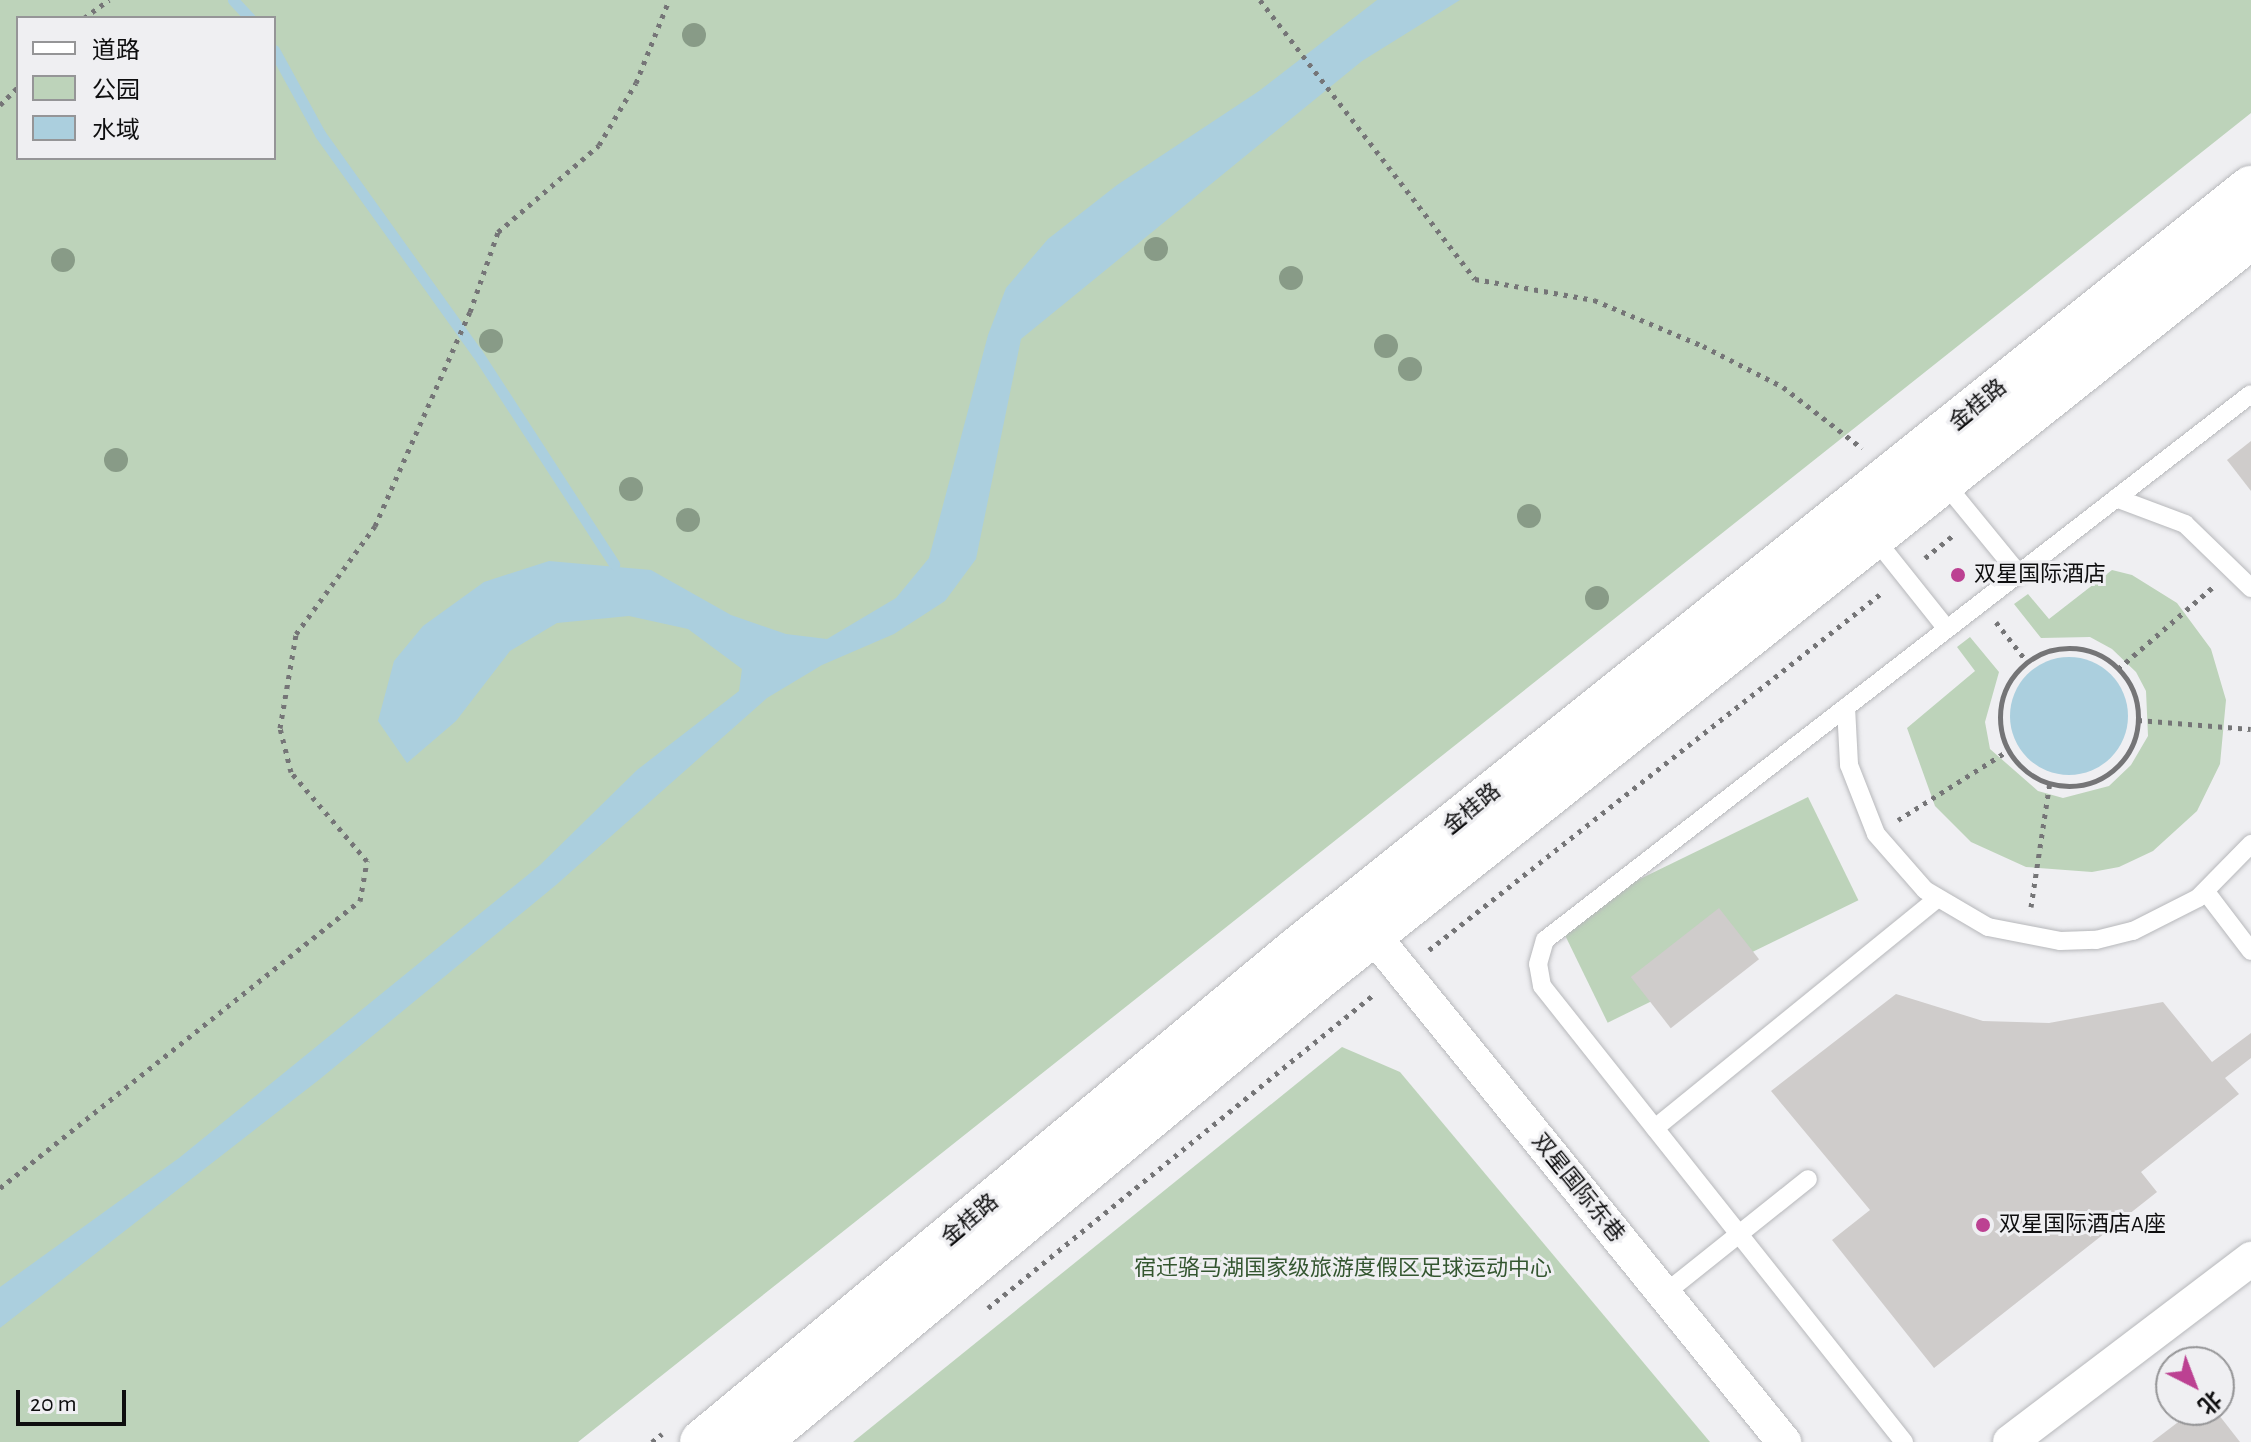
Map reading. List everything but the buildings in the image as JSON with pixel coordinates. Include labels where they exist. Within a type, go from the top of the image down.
[{"type":"street","name":"金桂路","points":[[758,1442],[1373,935],[1862,523],[1919,469],[2251,188]]},
{"type":"street","name":"金桂路","points":[[1919,469],[2251,237]]},
{"type":"street","name":"金桂路","points":[[702,1442],[1296,950],[1862,523]]},
{"type":"street","name":"双星国际东巷","points":[[1373,935],[1784,1442]]},
{"type":"street","points":[[2010,1442],[2251,1259]]},
{"type":"lane","points":[[1904,1442],[1542,986],[1538,964],[1545,940],[2251,394]]},
{"type":"lane","points":[[1919,469],[2019,574]]},
{"type":"lane","points":[[2116,498],[2185,524],[2235,568],[2251,588]]},
{"type":"lane","points":[[1862,523],[1947,629]]},
{"type":"lane","points":[[1846,707],[1849,765],[1876,834],[1897,862],[1937,899],[1988,927],[2026,938],[2096,940],[2168,916],[2206,892],[2251,844]]},
{"type":"lane","points":[[2206,892],[2251,951]]},
{"type":"lane","points":[[1655,1128],[1937,899]]},
{"type":"lane","points":[[1664,1294],[1808,1179]]},
{"type":"path","points":[[87,16],[109,0]]},
{"type":"path","points":[[0,1188],[360,901],[367,861],[291,772],[280,728],[296,634],[375,526],[470,312],[498,232],[599,145],[636,83],[669,0]]},
{"type":"path","points":[[1260,0],[1475,279],[1594,300],[1703,346],[1783,387],[1919,469]]},
{"type":"path","points":[[0,105],[16,89]]},
{"type":"path","points":[[2118,669],[2235,568]]},
{"type":"path","points":[[1981,603],[2028,663]]},
{"type":"path","points":[[2060,648],[2084,649],[2118,669],[2135,696],[2138,720],[2123,760],[2105,776],[2083,785],[2050,782],[2028,773],[2009,750],[2000,709],[2007,686],[2028,663],[2060,648]]},
{"type":"path","points":[[2138,720],[2251,729]]},
{"type":"path","points":[[1876,834],[2009,750]]},
{"type":"path","points":[[2026,938],[2050,782]]},
{"type":"green space","points":[[0,0],[2251,0],[2251,113],[578,1442],[0,1442]]},
{"type":"green space","points":[[2112,570],[2132,575],[2177,603],[2211,649],[2226,700],[2220,764],[2197,811],[2153,851],[2119,867],[2092,872],[2026,867],[1971,842],[1935,806],[1907,728],[1975,671],[1957,647],[1970,637],[1999,672],[1985,722],[1990,749],[2038,791],[2063,798],[2109,786],[2131,765],[2148,736],[2146,691],[2136,672],[2112,649],[2090,637],[2041,638],[2014,604],[2028,594],[2049,619]]},
{"type":"green space","points":[[1808,797],[1858,900],[1608,1023],[1557,919]]},
{"type":"green space","name":"宿迁骆马湖国家级旅游度假区足球运动中心","points":[[1342,1047],[1400,1072],[1710,1442],[853,1442]]},
{"type":"water","points":[[1377,0],[1460,0],[1362,61],[1021,339],[976,559],[945,601],[894,634],[822,665],[767,698],[556,885],[320,1079],[0,1328],[0,1287],[179,1158],[540,865],[637,770],[739,691],[742,669],[688,629],[629,616],[557,623],[510,651],[456,721],[407,763],[378,721],[394,661],[423,626],[484,582],[549,561],[651,570],[731,615],[786,634],[827,639],[896,598],[929,558],[988,335],[1006,288],[1048,239],[1117,185],[1259,91]]},
{"type":"water","points":[[2069,657],[2092,662],[2111,674],[2123,693],[2128,716],[2123,739],[2111,758],[2092,770],[2069,775],[2046,770],[2027,758],[2015,739],[2010,716],[2015,693],[2027,674],[2046,662]]},
{"type":"waterway","points":[[233,0],[248,16]]},
{"type":"waterway","points":[[276,54],[320,134],[477,353],[614,564]]},
{"type":"place","name":"双星国际酒店","points":[[1958,575]]},
{"type":"place","name":"双星国际酒店A座","points":[[1983,1225]]}]
